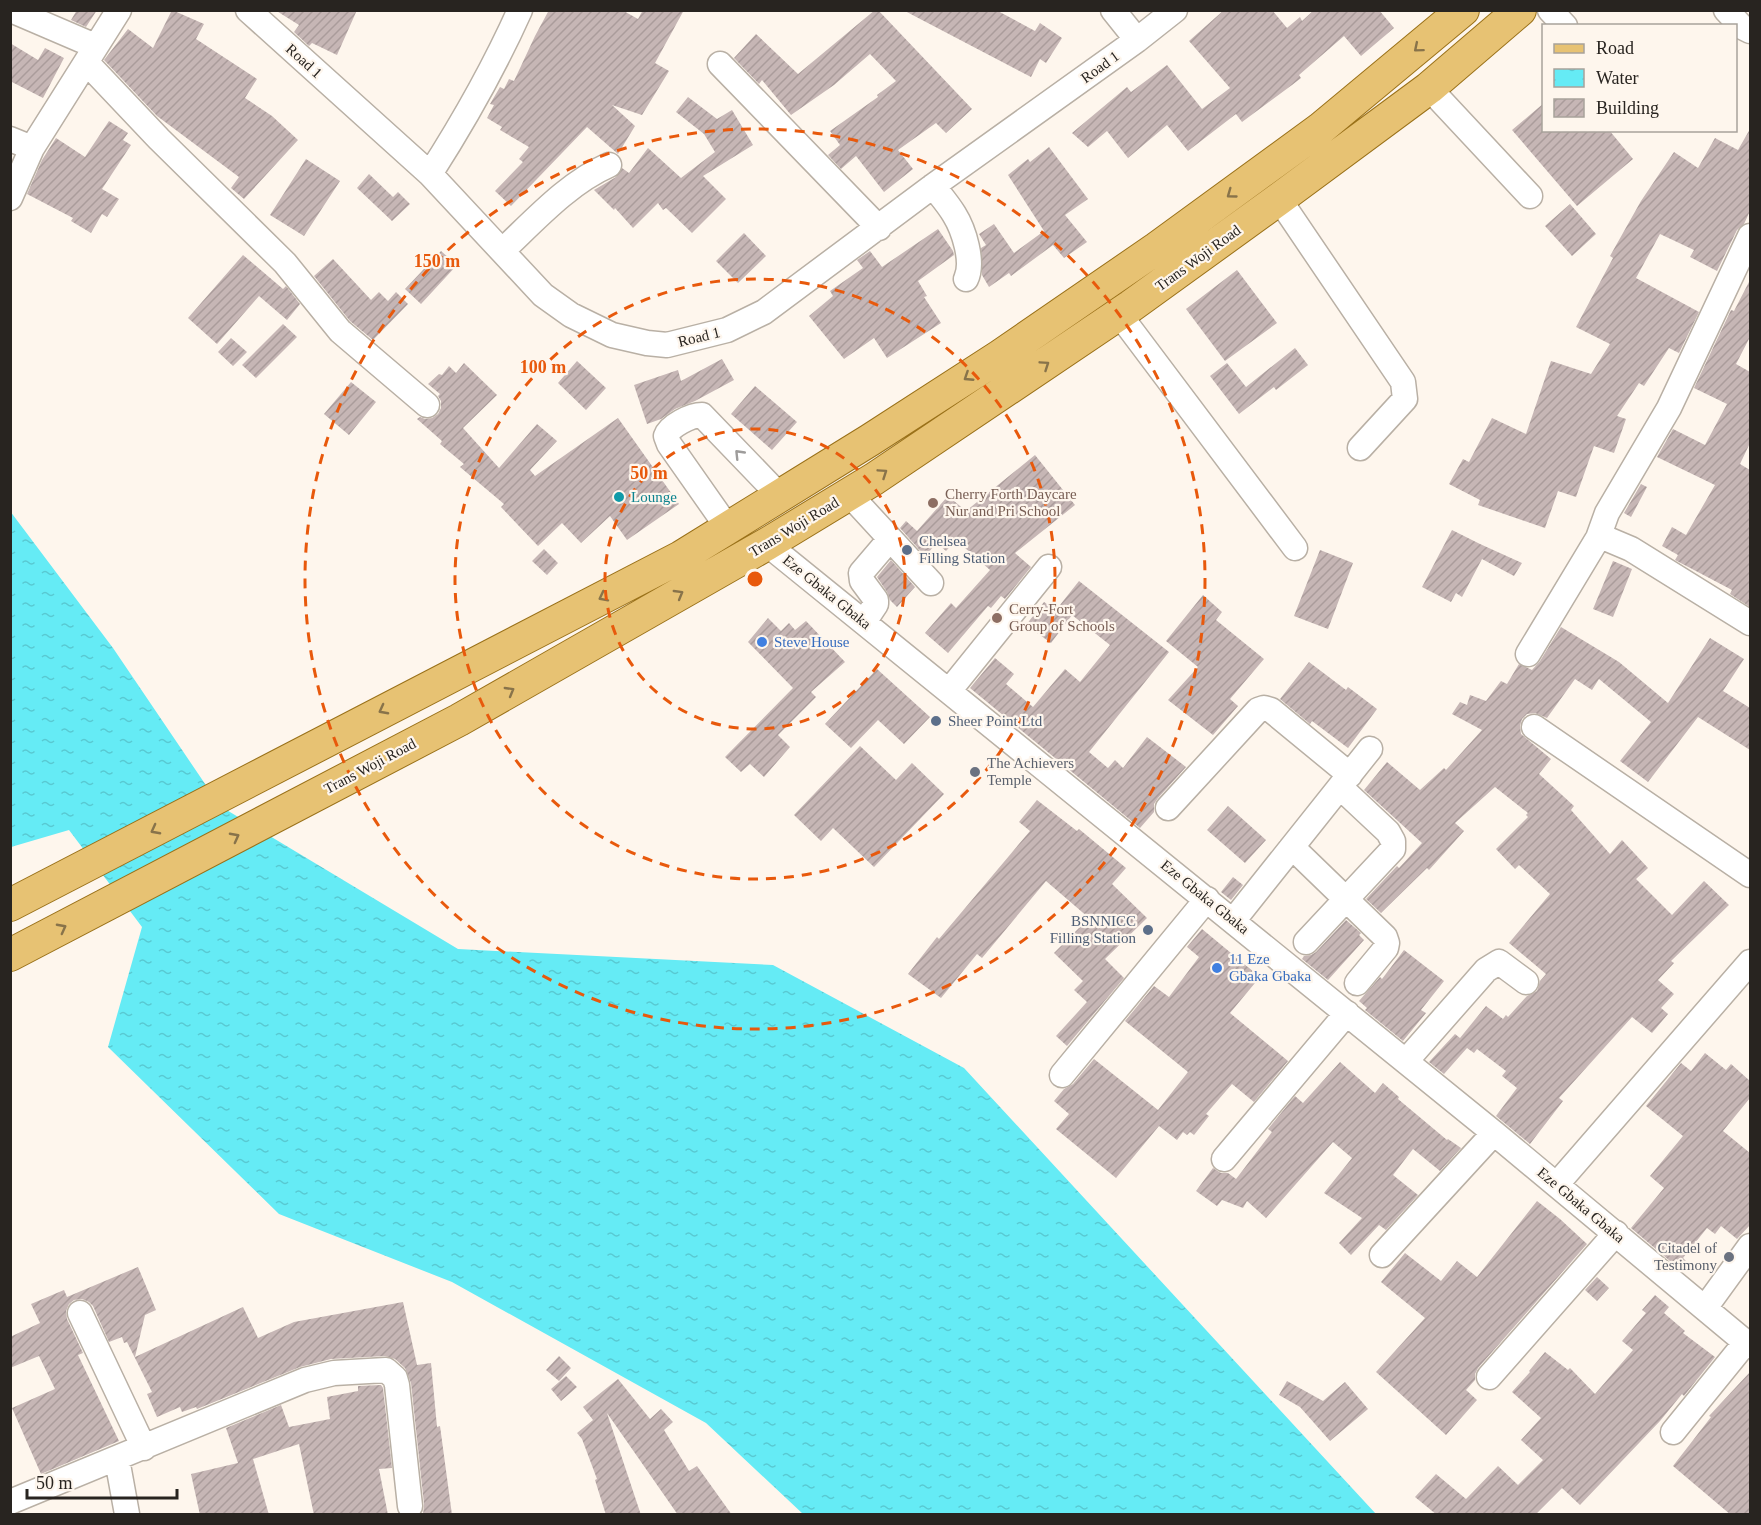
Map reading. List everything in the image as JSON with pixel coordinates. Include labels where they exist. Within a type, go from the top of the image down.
[{"type":"main road","points":[[10,905],[681,557],[990,363],[1157,249],[1320,129],[1463,10]]},
{"type":"main road","name":"Trans Woji Road","points":[[10,955],[459,720],[767,544],[849,494],[1119,314],[1279,199],[1429,88],[1520,10]]},
{"type":"main road","points":[[1263,171],[1279,199]]},
{"type":"main road","points":[[1099,288],[1119,314]]},
{"type":"street","points":[[11,10],[91,54],[159,139],[285,263],[340,331],[428,405]]},
{"type":"street","points":[[10,198],[21,143],[91,54],[119,10]]},
{"type":"street","name":"Road 1","points":[[248,10],[430,174],[543,295],[571,315],[612,335],[646,343],[668,345],[728,330],[764,312],[1175,10]]},
{"type":"street","points":[[430,174],[470,112],[520,10]]},
{"type":"street","points":[[1113,10],[1137,40]]},
{"type":"street","points":[[1550,10],[1563,24]]},
{"type":"street","points":[[1726,10],[1742,27],[1750,31]]},
{"type":"street","points":[[720,64],[879,228]]},
{"type":"street","points":[[1429,88],[1530,196]]},
{"type":"street","points":[[502,251],[592,172],[609,165]]},
{"type":"street","points":[[933,186],[955,214],[968,259],[970,272],[966,279]]},
{"type":"street","points":[[1279,199],[1403,382],[1405,399],[1360,448]]},
{"type":"street","points":[[1528,654],[1598,538],[1607,513],[1669,408],[1750,236]]},
{"type":"street","points":[[1119,314],[1295,548]]},
{"type":"street","points":[[728,528],[669,444],[666,436],[669,429],[696,415],[702,415],[780,496]]},
{"type":"street","points":[[849,494],[931,583]]},
{"type":"street","points":[[1598,538],[1605,538],[1631,549],[1750,623]]},
{"type":"street","points":[[864,622],[876,604],[876,600],[875,595],[862,581],[861,573],[890,539]]},
{"type":"street","name":"Eze Gbaka Gbaka","points":[[767,544],[1557,1184],[1748,1344]]},
{"type":"street","points":[[949,691],[1049,567]]},
{"type":"street","points":[[1168,808],[1258,710],[1264,708],[1271,710],[1345,781],[1388,832],[1393,841],[1393,849],[1306,942]]},
{"type":"street","points":[[1534,727],[1750,875]]},
{"type":"street","points":[[1233,921],[1370,749]]},
{"type":"street","points":[[1292,847],[1385,937],[1386,948],[1357,983]]},
{"type":"street","points":[[1062,1075],[1207,899]]},
{"type":"street","points":[[1406,1061],[1491,966],[1499,962],[1526,982]]},
{"type":"street","points":[[1557,1184],[1750,962]]},
{"type":"street","points":[[1224,1159],[1347,1013]]},
{"type":"street","points":[[1382,1255],[1494,1133]]},
{"type":"street","points":[[1489,1377],[1616,1233]]},
{"type":"street","points":[[1705,1308],[1750,1246]]},
{"type":"street","points":[[80,1313],[144,1448]]},
{"type":"street","points":[[1673,1432],[1748,1344]]},
{"type":"street","points":[[10,1502],[305,1380],[334,1373],[386,1370],[397,1385],[410,1506]]},
{"type":"street","points":[[117,1459],[127,1515]]},
{"type":"water","points":[[10,511],[113,648],[220,806],[458,949],[773,965],[964,1068],[1376,1514],[803,1514],[706,1423],[452,1282],[279,1214],[108,1047],[142,927],[69,830],[11,847]]},
{"type":"building","points":[[77,10],[97,10],[86,27],[71,20]]},
{"type":"building","points":[[172,10],[204,24],[196,39],[257,79],[245,98],[272,116],[298,140],[244,199],[231,188],[239,177],[157,116],[104,60],[128,29],[153,48]]},
{"type":"building","points":[[275,10],[357,10],[337,55],[312,43],[309,46],[294,32],[299,25]]},
{"type":"building","points":[[549,10],[622,10],[638,19],[643,10],[684,10],[655,63],[669,71],[642,115],[612,105],[635,126],[618,154],[587,127],[511,206],[495,191],[523,162],[519,159],[529,147],[500,130],[502,127],[487,118],[494,105],[490,104],[500,87],[504,89],[509,79],[514,81]]},
{"type":"building","points":[[875,10],[878,10],[972,109],[946,133],[936,123],[898,150],[913,169],[884,192],[856,156],[841,169],[828,155],[840,145],[830,131],[878,97],[877,95],[896,81],[870,54],[834,85],[791,115],[762,80],[759,84],[734,58],[756,34],[798,74]]},
{"type":"building","points":[[903,10],[996,10],[1035,31],[1040,23],[1062,38],[1046,63],[1040,59],[1031,77]]},
{"type":"building","points":[[1224,10],[1272,10],[1287,28],[1300,17],[1302,21],[1314,10],[1379,10],[1394,28],[1361,56],[1344,36],[1299,75],[1301,78],[1242,122],[1236,114],[1188,151],[1167,125],[1128,158],[1107,131],[1088,147],[1072,133],[1127,87],[1131,92],[1167,65],[1202,109],[1230,88],[1189,41]]},
{"type":"building","points":[[10,43],[38,60],[45,48],[64,58],[43,98],[10,81]]},
{"type":"building","points":[[688,97],[717,119],[732,110],[753,145],[703,176],[726,199],[692,233],[666,208],[663,210],[658,203],[633,228],[594,190],[616,177],[622,168],[629,173],[648,148],[681,178],[715,152],[704,134],[676,112]]},
{"type":"building","points":[[1542,105],[1542,132],[1611,132],[1633,159],[1577,206],[1512,130]]},
{"type":"building","points":[[109,121],[128,133],[123,140],[131,145],[102,189],[119,199],[107,217],[102,214],[91,233],[71,221],[73,218],[27,194],[42,160],[56,138],[85,157]]},
{"type":"building","points":[[1750,129],[1750,211],[1744,224],[1737,230],[1717,271],[1690,257],[1694,250],[1660,234],[1636,278],[1699,312],[1679,353],[1669,348],[1644,386],[1639,383],[1617,416],[1626,419],[1614,453],[1594,446],[1576,497],[1558,491],[1545,528],[1478,505],[1480,500],[1449,484],[1463,459],[1469,462],[1492,418],[1526,434],[1551,361],[1591,374],[1610,344],[1576,327],[1613,258],[1610,256],[1641,201],[1674,152],[1698,168],[1715,138],[1738,150]]},
{"type":"building","points":[[1049,147],[1088,199],[1065,215],[1087,242],[1064,258],[1053,245],[1011,276],[1009,273],[989,287],[982,275],[981,248],[986,245],[979,234],[994,224],[1014,253],[1044,231],[1008,175],[1028,159],[1030,162]]},
{"type":"building","points":[[306,159],[340,181],[304,236],[270,215]]},
{"type":"building","points":[[369,174],[393,197],[398,192],[410,204],[392,221],[357,188]]},
{"type":"building","points":[[1570,204],[1596,234],[1572,256],[1545,226]]},
{"type":"building","points":[[938,229],[954,255],[918,281],[927,296],[924,297],[941,323],[887,358],[874,338],[844,359],[809,316],[833,296],[830,291],[863,268],[857,260],[870,251],[882,267]]},
{"type":"building","points":[[744,233],[766,256],[738,283],[716,261]]},
{"type":"building","points":[[441,251],[457,265],[421,304],[405,289]]},
{"type":"building","points":[[243,255],[283,289],[286,286],[300,304],[287,320],[259,296],[217,344],[188,318]]},
{"type":"building","points":[[333,259],[371,300],[379,292],[388,301],[396,292],[408,304],[373,340],[350,321],[314,276]]},
{"type":"building","points":[[1237,270],[1277,323],[1225,361],[1186,309]]},
{"type":"building","points":[[1750,280],[1750,337],[1736,364],[1750,372],[1750,443],[1740,464],[1750,470],[1750,607],[1730,594],[1732,590],[1675,560],[1678,555],[1662,546],[1672,527],[1686,535],[1715,485],[1657,457],[1673,429],[1705,445],[1727,404],[1694,388],[1731,310],[1734,311]]},
{"type":"building","points":[[283,324],[297,337],[256,378],[242,365]]},
{"type":"building","points":[[231,338],[247,352],[233,366],[218,352]]},
{"type":"building","points":[[1295,348],[1308,365],[1276,390],[1274,387],[1239,414],[1210,376],[1227,363],[1246,387]]},
{"type":"building","points":[[722,359],[734,380],[675,409],[661,419],[647,424],[634,385],[678,370],[681,381]]},
{"type":"building","points":[[577,361],[606,388],[586,410],[558,383]]},
{"type":"building","points":[[464,363],[497,395],[463,428],[499,468],[537,424],[557,441],[530,470],[535,476],[618,418],[679,504],[627,540],[610,516],[581,543],[562,523],[538,546],[501,507],[504,504],[460,467],[464,464],[440,444],[442,441],[417,419],[432,418],[441,408],[438,396],[440,394],[428,384],[439,374],[442,375],[449,366],[456,373]]},
{"type":"building","points":[[351,382],[376,402],[349,435],[324,414]]},
{"type":"building","points":[[755,386],[797,422],[772,450],[731,414]]},
{"type":"building","points":[[1035,455],[1075,505],[1015,553],[1031,567],[1005,599],[1001,596],[991,608],[988,606],[948,653],[925,633],[951,603],[956,608],[990,570],[956,540],[946,551],[937,543],[925,556],[900,528],[906,521],[917,531],[948,496],[966,511]]},
{"type":"building","points":[[1641,484],[1647,487],[1631,517],[1624,513]]},
{"type":"building","points":[[1452,530],[1522,563],[1514,576],[1482,559],[1462,597],[1456,593],[1451,602],[1422,587]]},
{"type":"building","points":[[544,549],[558,563],[547,575],[532,561]]},
{"type":"building","points":[[1320,550],[1353,563],[1328,629],[1294,616]]},
{"type":"building","points":[[891,560],[915,587],[897,607],[890,600],[877,577]]},
{"type":"building","points":[[1613,561],[1632,569],[1613,617],[1593,609]]},
{"type":"building","points":[[1079,581],[1169,652],[1089,752],[1108,768],[1115,760],[1123,768],[1147,737],[1186,767],[1158,798],[1154,804],[1154,812],[1140,828],[970,688],[995,658],[1014,674],[1006,684],[1033,707],[1065,669],[1080,682],[1110,645],[1072,615],[1051,643],[1026,625],[1044,602],[1056,610]]},
{"type":"building","points":[[1203,595],[1222,612],[1216,620],[1264,659],[1230,699],[1238,706],[1213,735],[1168,700],[1198,667],[1166,641]]},
{"type":"building","points":[[768,618],[781,631],[789,623],[795,630],[806,621],[845,662],[811,692],[816,697],[778,735],[790,747],[764,777],[750,764],[741,772],[725,757],[793,688],[748,642]]},
{"type":"building","points":[[1561,627],[1619,662],[1668,703],[1710,638],[1744,659],[1723,691],[1750,708],[1750,750],[1698,717],[1648,782],[1620,761],[1651,722],[1599,679],[1592,690],[1575,679],[1547,718],[1535,713],[1527,714],[1522,719],[1521,734],[1551,759],[1539,774],[1574,806],[1571,810],[1610,854],[1622,840],[1648,868],[1636,879],[1672,915],[1704,881],[1729,905],[1671,961],[1674,963],[1658,980],[1674,994],[1661,1008],[1668,1014],[1652,1033],[1632,1017],[1559,1098],[1563,1101],[1530,1144],[1496,1116],[1517,1088],[1502,1076],[1506,1071],[1477,1049],[1474,1053],[1467,1048],[1444,1074],[1429,1062],[1455,1034],[1460,1038],[1486,1006],[1503,1019],[1506,1015],[1508,1017],[1527,996],[1537,991],[1540,981],[1546,974],[1509,943],[1550,894],[1519,865],[1515,869],[1496,849],[1528,817],[1526,815],[1528,813],[1495,787],[1455,823],[1464,831],[1429,870],[1427,868],[1381,913],[1366,899],[1422,843],[1364,790],[1387,762],[1420,790],[1444,768],[1446,770],[1482,730],[1452,714],[1460,702],[1467,705],[1470,695],[1486,701],[1501,681],[1507,684],[1519,664],[1532,670]]},
{"type":"building","points":[[1309,662],[1346,690],[1348,687],[1377,709],[1348,748],[1312,721],[1310,724],[1280,699]]},
{"type":"building","points":[[877,669],[930,717],[904,744],[878,720],[851,748],[825,724]]},
{"type":"building","points":[[860,746],[896,780],[912,763],[944,794],[874,867],[833,828],[821,841],[794,815]]},
{"type":"building","points":[[1037,800],[1077,831],[1079,829],[1126,868],[1112,884],[1147,918],[1105,959],[1124,978],[1067,1046],[1056,1036],[1087,1002],[1074,990],[1083,981],[1054,953],[1089,918],[1046,881],[982,958],[977,954],[941,998],[908,974],[937,937],[939,939],[1030,831],[1019,822]]},
{"type":"building","points":[[1228,806],[1266,840],[1245,863],[1207,830]]},
{"type":"building","points":[[1233,877],[1243,885],[1231,900],[1221,892]]},
{"type":"building","points":[[1346,920],[1361,933],[1359,935],[1364,940],[1328,980],[1302,959],[1316,952]]},
{"type":"building","points":[[1202,929],[1260,977],[1230,1013],[1288,1061],[1254,1102],[1232,1084],[1206,1114],[1209,1116],[1194,1135],[1190,1132],[1187,1135],[1183,1132],[1177,1140],[1159,1126],[1116,1178],[1056,1129],[1069,1114],[1054,1101],[1064,1089],[1073,1084],[1094,1059],[1158,1110],[1188,1072],[1125,1021],[1154,986],[1169,997],[1199,957],[1187,947]]},
{"type":"building","points":[[1404,950],[1444,981],[1421,1010],[1426,1013],[1403,1041],[1365,1010],[1367,1008],[1359,1001],[1380,977],[1382,979]]},
{"type":"building","points":[[1705,1053],[1726,1070],[1731,1064],[1750,1081],[1750,1098],[1723,1131],[1750,1153],[1750,1225],[1737,1239],[1721,1226],[1715,1234],[1707,1228],[1683,1258],[1689,1264],[1683,1272],[1631,1228],[1664,1188],[1650,1176],[1683,1136],[1646,1106],[1681,1063],[1691,1071]]},
{"type":"building","points":[[1340,1062],[1375,1093],[1383,1083],[1399,1097],[1398,1099],[1447,1140],[1461,1148],[1440,1171],[1413,1149],[1393,1175],[1418,1195],[1386,1230],[1379,1225],[1351,1255],[1339,1243],[1362,1218],[1324,1193],[1352,1158],[1333,1142],[1266,1218],[1247,1201],[1243,1208],[1222,1200],[1217,1206],[1196,1191],[1213,1168],[1221,1173],[1228,1173],[1236,1179],[1272,1132],[1268,1129],[1295,1096],[1303,1103]]},
{"type":"building","points":[[1537,1201],[1587,1244],[1478,1368],[1475,1380],[1466,1390],[1477,1400],[1446,1435],[1376,1372],[1425,1318],[1381,1282],[1405,1253],[1441,1281],[1457,1261],[1477,1277]]},
{"type":"building","points":[[138,1267],[156,1310],[145,1315],[135,1357],[243,1307],[258,1338],[294,1322],[403,1302],[417,1365],[431,1363],[437,1427],[440,1426],[452,1515],[423,1515],[424,1504],[411,1383],[405,1368],[395,1359],[385,1356],[331,1359],[300,1367],[197,1409],[196,1407],[182,1412],[180,1407],[157,1417],[147,1394],[152,1392],[127,1342],[124,1343],[122,1337],[109,1342],[93,1306],[82,1299],[74,1300],[69,1304],[66,1311],[67,1319],[83,1353],[78,1355],[119,1441],[41,1474],[12,1408],[55,1389],[39,1356],[10,1368],[10,1337],[40,1323],[31,1304],[64,1290],[67,1297]]},
{"type":"building","points":[[1597,1277],[1609,1288],[1597,1301],[1585,1290]]},
{"type":"building","points":[[1655,1295],[1669,1307],[1664,1313],[1685,1331],[1683,1333],[1715,1357],[1684,1396],[1682,1394],[1660,1421],[1580,1505],[1562,1488],[1535,1515],[1437,1515],[1415,1497],[1436,1474],[1466,1499],[1498,1466],[1518,1485],[1543,1460],[1521,1440],[1541,1418],[1512,1392],[1545,1352],[1568,1370],[1570,1368],[1595,1394],[1633,1350],[1622,1341],[1646,1313],[1642,1310]]},
{"type":"building","points":[[559,1356],[571,1368],[559,1381],[546,1370]]},
{"type":"building","points":[[1750,1372],[1750,1515],[1731,1515],[1673,1466],[1711,1417],[1709,1416]]},
{"type":"building","points":[[566,1376],[577,1387],[561,1401],[551,1389]]},
{"type":"building","points":[[618,1379],[650,1419],[661,1409],[673,1422],[664,1430],[689,1471],[697,1466],[732,1515],[678,1515],[607,1413],[641,1515],[606,1515],[595,1480],[597,1479],[582,1439],[577,1433],[593,1420],[583,1407]]},
{"type":"building","points":[[1287,1381],[1323,1401],[1345,1382],[1368,1409],[1330,1441],[1300,1407],[1279,1395]]},
{"type":"building","points":[[381,1385],[392,1468],[379,1469],[388,1515],[314,1515],[299,1444],[253,1459],[269,1515],[200,1515],[191,1474],[238,1463],[226,1428],[281,1405],[289,1427],[330,1419],[327,1397],[358,1391],[358,1386]]},
{"type":"place","name":"Lounge","points":[[619,497]]},
{"type":"place","name":"Cherry Forth Daycare Nur and Pri School","points":[[933,503]]},
{"type":"place","name":"Chelsea Filling Station","points":[[907,550]]},
{"type":"place","name":"Cerry-Fort Group of Schools","points":[[997,618]]},
{"type":"place","name":"Steve House","points":[[762,642]]},
{"type":"place","name":"Sheer Point Ltd","points":[[936,721]]},
{"type":"place","name":"The Achievers Temple","points":[[975,772]]},
{"type":"place","name":"BSNNICC Filling Station","points":[[1148,930]]},
{"type":"place","name":"11 Eze Gbaka Gbaka","points":[[1217,968]]},
{"type":"place","name":"Citadel of Testimony","points":[[1729,1257]]}]
